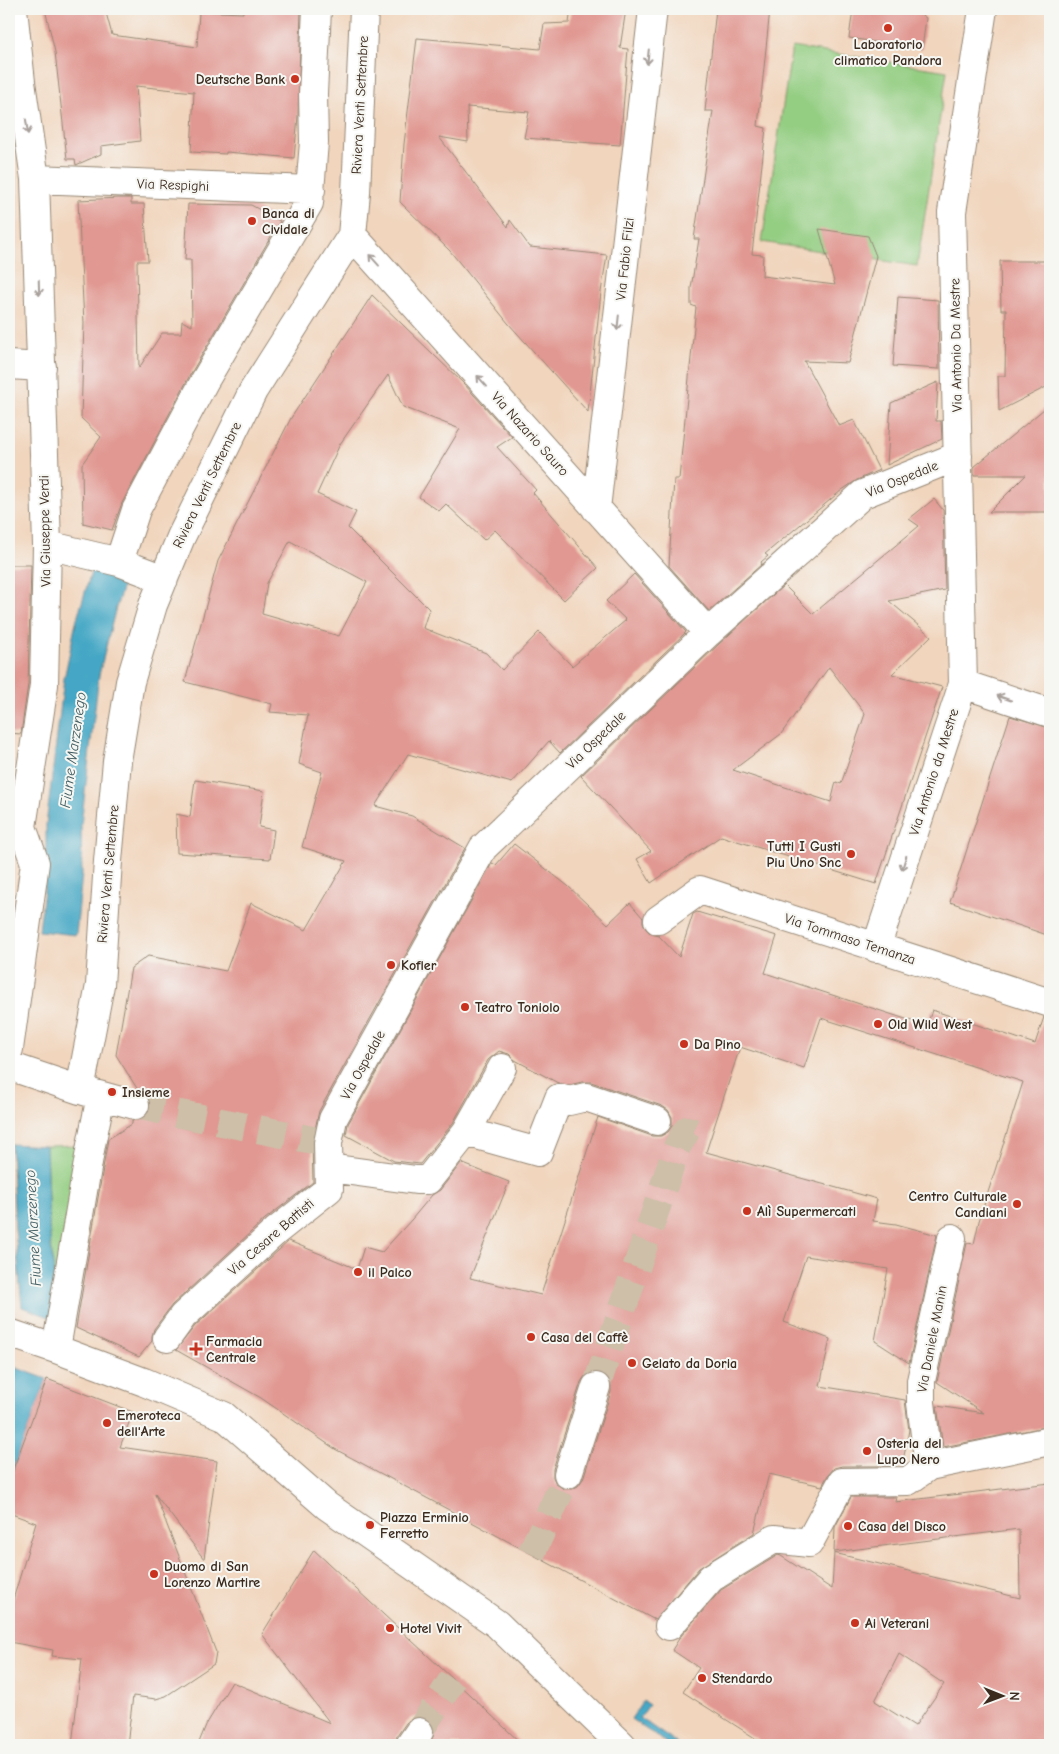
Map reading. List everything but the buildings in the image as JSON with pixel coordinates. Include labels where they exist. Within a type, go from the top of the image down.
[{"type":"street","name":"Via Giuseppe Verdi","points":[[9,1049],[35,863],[15,826],[44,685],[47,545],[35,179],[20,82],[13,9]]},
{"type":"street","points":[[119,562],[136,510],[204,382],[309,203],[317,9]]},
{"type":"street","name":"Riviera Venti Settembre","points":[[90,1093],[117,761],[130,682],[153,605],[181,536],[253,391],[352,235],[356,194],[364,9]]},
{"type":"street","name":"Via Fabio Filzi","points":[[596,509],[653,9]]},
{"type":"street","name":"Via Antonio Da Mestre","points":[[963,684],[952,212],[983,9]]},
{"type":"street","name":"Via Respighi","points":[[35,179],[311,190]]},
{"type":"street","name":"Via Nazario Sauro","points":[[352,235],[701,626]]},
{"type":"street","points":[[9,365],[42,367]]},
{"type":"street","name":"Via Ospedale","points":[[333,1119],[483,848],[701,626],[863,494],[958,456]]},
{"type":"street","points":[[47,545],[119,562],[164,579]]},
{"type":"street","points":[[963,684],[1050,713]]},
{"type":"street","name":"Via Antonio da Mestre","points":[[876,948],[963,684]]},
{"type":"street","name":"Via Tommaso Temanza","points":[[658,920],[700,890],[1050,1003]]},
{"type":"street","points":[[9,1066],[135,1106]]},
{"type":"street","points":[[329,1168],[428,1180],[466,1132],[502,1068]]},
{"type":"street","points":[[56,1349],[89,1155],[90,1093]]},
{"type":"street","points":[[466,1132],[538,1152],[559,1098],[569,1101],[586,1097],[657,1121]]},
{"type":"street","name":"Via Cesare Battisti","points":[[167,1338],[183,1316],[276,1231],[328,1189],[328,1142],[333,1119]]},
{"type":"street","name":"Via Daniele Manin","points":[[929,1466],[921,1403],[921,1381],[952,1238]]},
{"type":"street","points":[[9,1334],[56,1349],[224,1416],[327,1506],[496,1624],[622,1745]]},
{"type":"street","points":[[568,1474],[596,1387]]},
{"type":"street","points":[[669,1626],[711,1578],[774,1539],[810,1543],[842,1482],[908,1481],[929,1466],[1050,1441]]},
{"type":"shaded area","points":[[9,9],[1050,9],[1050,1745],[9,1745]]},
{"type":"green space","points":[[792,47],[947,71],[917,266],[762,242]]},
{"type":"green space","points":[[81,1145],[56,1294],[49,1227],[46,1146]]},
{"type":"water","name":"Fiume Marzenego","points":[[93,566],[127,573],[115,611],[99,675],[81,825],[82,874],[76,935],[39,931],[46,873],[46,825],[64,679],[76,622]]},
{"type":"water","name":"Fiume Marzenego","points":[[11,1144],[46,1146],[49,1227],[56,1294],[52,1318],[22,1307],[15,1229]]},
{"type":"water","points":[[11,1366],[47,1379],[9,1480],[9,1371]]},
{"type":"water","points":[[643,1701],[649,1705],[640,1718],[679,1745],[669,1745],[631,1719]]},
{"type":"tunnel","points":[[135,1105],[328,1143]]},
{"type":"tunnel","points":[[596,1387],[677,1147],[687,1130],[707,1137]]},
{"type":"tunnel","points":[[531,1554],[568,1474]]},
{"type":"tunnel","points":[[419,1732],[453,1679]]},
{"type":"place","name":"Laboratorio climatico Pandora","points":[[888,28]]},
{"type":"place","name":"Deutsche Bank","points":[[295,79]]},
{"type":"place","name":"Banca di Cividale","points":[[252,221]]},
{"type":"place","name":"Tutti I Gusti Piu Uno Snc","points":[[851,854]]},
{"type":"place","name":"Kofler","points":[[391,965]]},
{"type":"place","name":"Teatro Toniolo","points":[[465,1007]]},
{"type":"place","name":"Old Wild West","points":[[878,1024]]},
{"type":"place","name":"Da Pino","points":[[684,1044]]},
{"type":"place","name":"Insieme","points":[[112,1092]]},
{"type":"place","name":"Centro Culturale Candiani","points":[[1017,1204]]},
{"type":"place","name":"Alì Supermercati","points":[[747,1211]]},
{"type":"place","name":"il Palco","points":[[358,1272]]},
{"type":"place","name":"Casa del Caffè","points":[[531,1337]]},
{"type":"place","name":"Farmacia Centrale","points":[[196,1349]]},
{"type":"place","name":"Gelato da Doria","points":[[632,1363]]},
{"type":"place","name":"Emeroteca dell'Arte","points":[[107,1423]]},
{"type":"place","name":"Osteria del Lupo Nero","points":[[867,1451]]},
{"type":"place","name":"Piazza Erminio Ferretto","points":[[370,1525]]},
{"type":"place","name":"Casa del Disco","points":[[848,1526]]},
{"type":"place","name":"Duomo di San Lorenzo Martire","points":[[154,1574]]},
{"type":"place","name":"Ai Veterani","points":[[855,1623]]},
{"type":"place","name":"Hotel Vivit","points":[[390,1628]]},
{"type":"place","name":"Stendardo","points":[[702,1678]]}]
